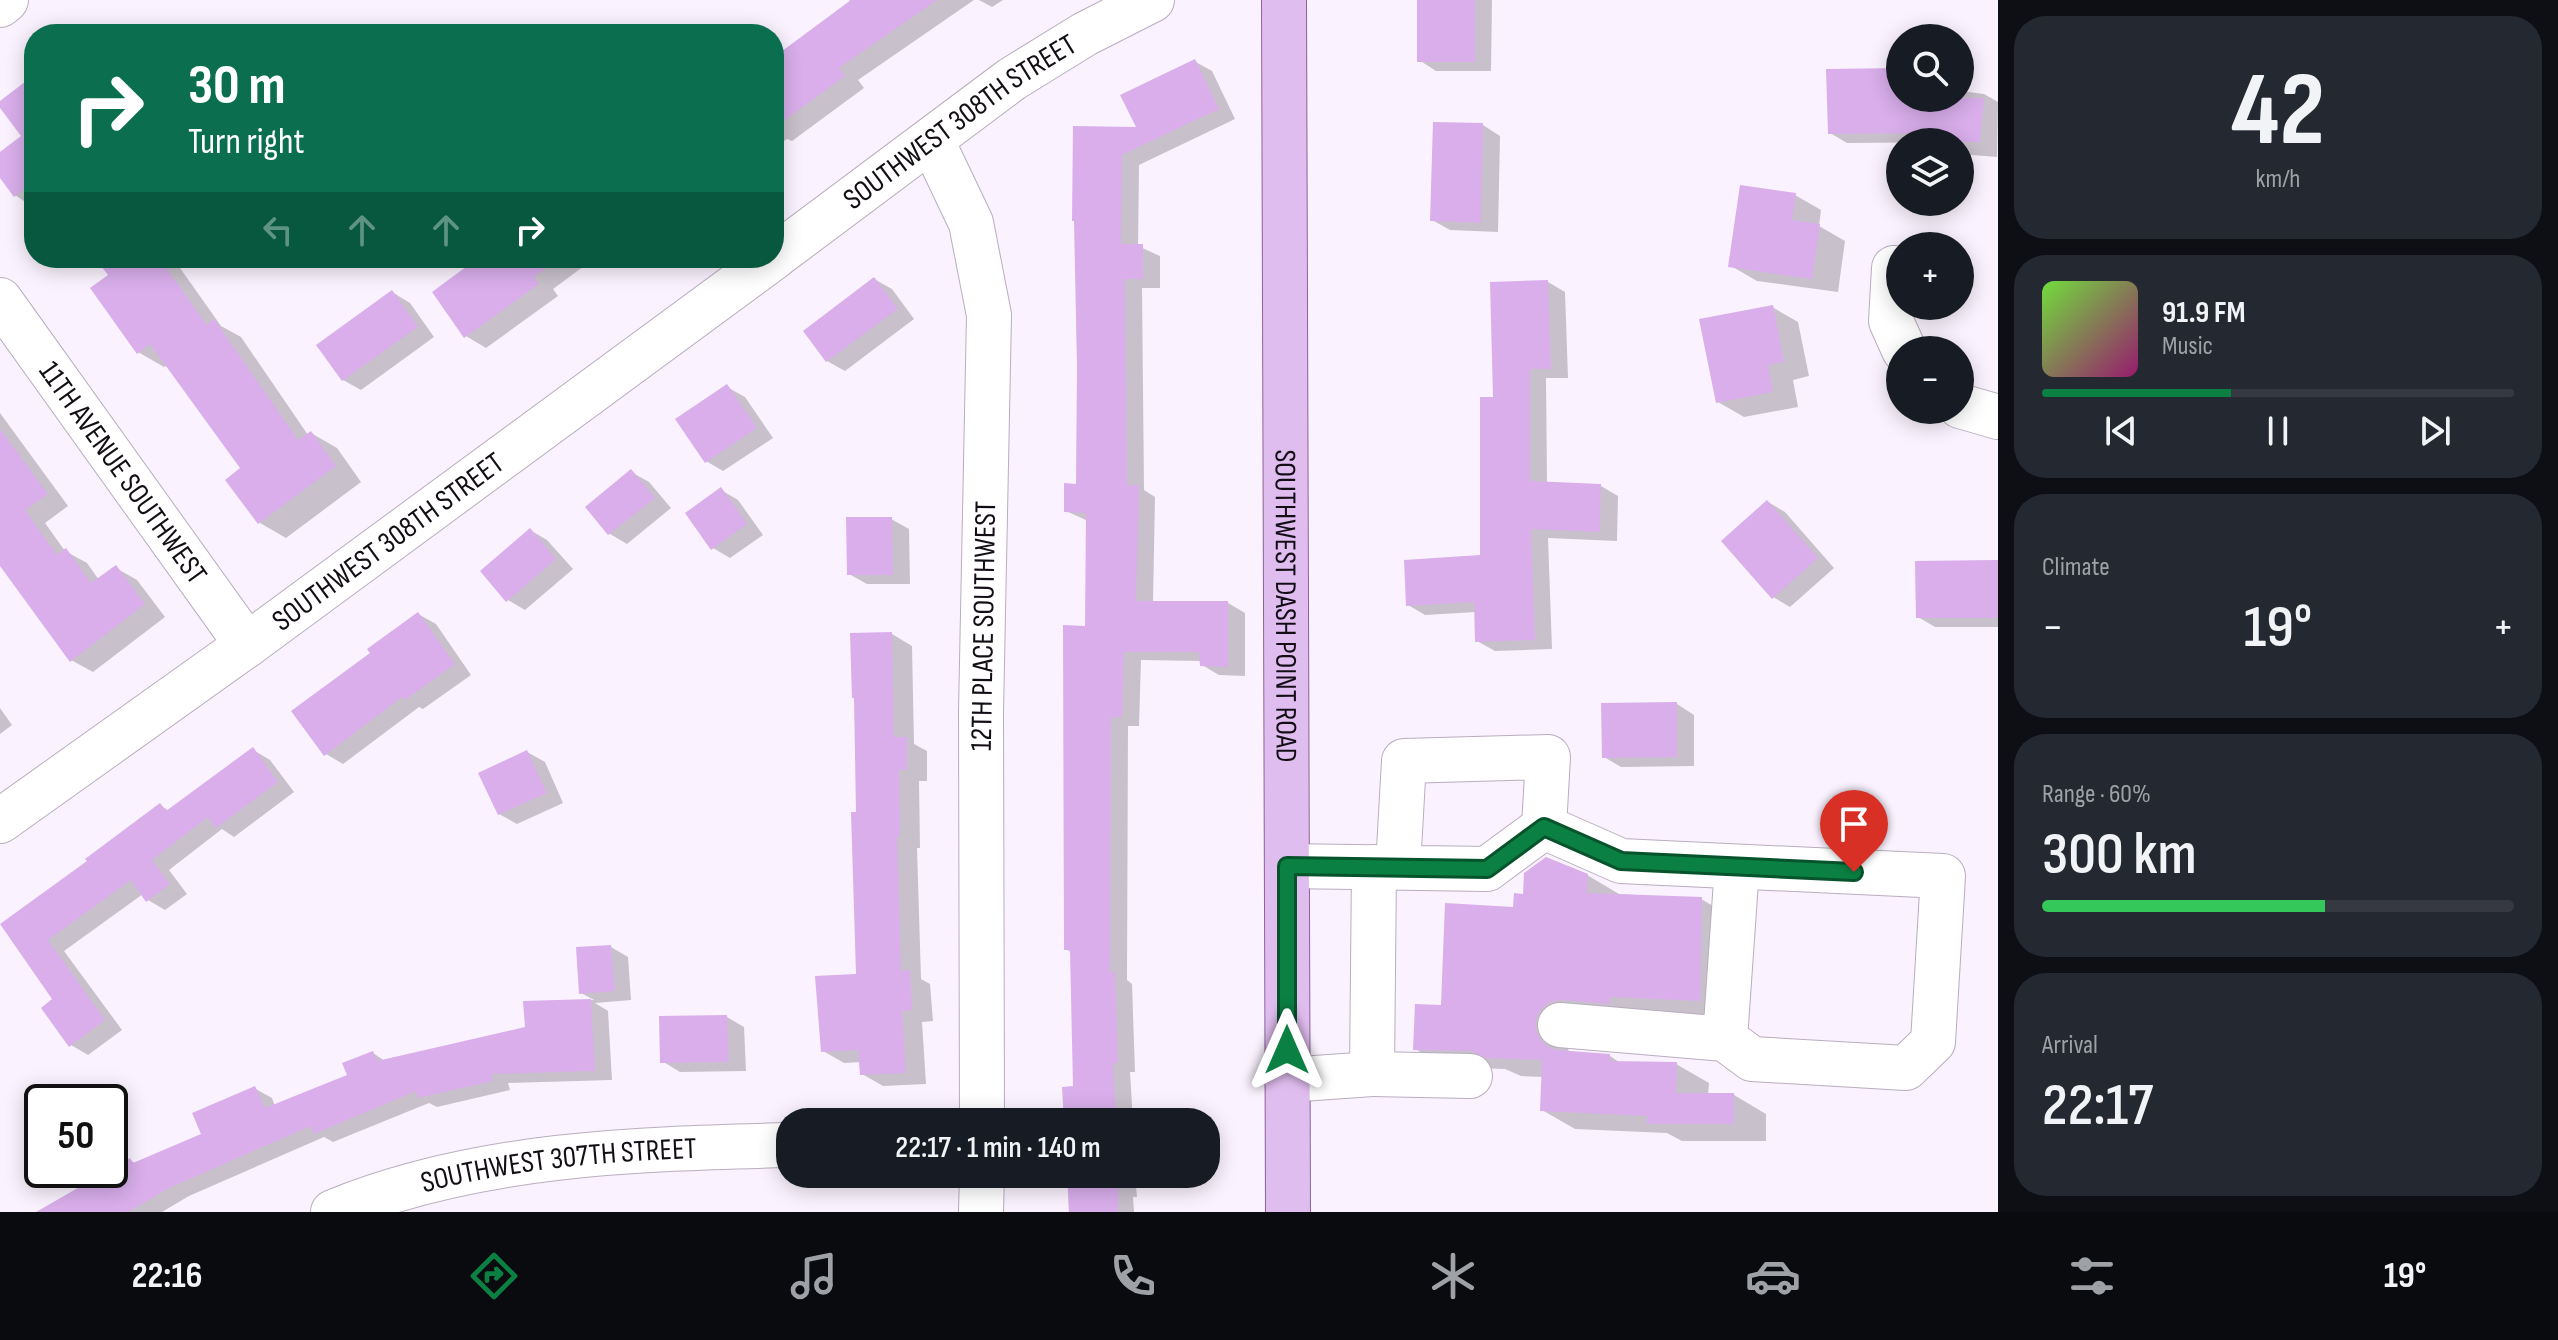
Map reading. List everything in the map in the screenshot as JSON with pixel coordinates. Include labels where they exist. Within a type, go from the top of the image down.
[{"type":"main road","name":"SOUTHWEST DASH POINT ROAD","points":[[1284,0],[1288,1212]]},
{"type":"street","points":[[0,5],[6,0]]},
{"type":"street","name":"SOUTHWEST 308TH STREET","points":[[784,250],[1012,79],[1085,34],[1152,0]]},
{"type":"street","name":"12TH PLACE SOUTHWEST","points":[[932,141],[971,223],[989,315],[981,712],[982,1108]]},
{"type":"street","name":"SOUTHWEST 308TH STREET","points":[[0,821],[247,645],[759,268]]},
{"type":"street","name":"11TH AVENUE SOUTHWEST","points":[[0,300],[247,645]]},
{"type":"street","points":[[1974,410],[1998,417]]},
{"type":"street","points":[[1372,1074],[1386,867],[1404,761],[1548,757],[1544,827]]},
{"type":"street","points":[[1287,866],[1487,869],[1544,827]]},
{"type":"street","points":[[1544,827],[1621,861],[1943,876],[1933,1042],[1906,1068],[1752,1059],[1725,1039],[1560,1025]]},
{"type":"street","points":[[1725,1039],[1737,867]]},
{"type":"street","points":[[1287,1080],[1372,1074],[1470,1076]]},
{"type":"street","name":"SOUTHWEST 307TH STREET","points":[[333,1212],[380,1192],[484,1169],[631,1150],[776,1145]]},
{"type":"street","points":[[981,1212],[982,1188]]},
{"type":"building","points":[[851,0],[937,0],[839,68],[845,76],[784,121],[784,50]]},
{"type":"building","points":[[1417,0],[1475,0],[1475,62],[1417,62]]},
{"type":"building","points":[[1195,59],[1219,109],[1122,155],[1121,244],[1143,244],[1143,279],[1125,279],[1127,485],[1139,485],[1136,601],[1228,601],[1228,667],[1200,666],[1199,652],[1124,652],[1122,717],[1111,717],[1110,972],[1115,972],[1118,1063],[1113,1063],[1115,1108],[1063,1108],[1062,1087],[1073,1086],[1070,950],[1064,950],[1063,625],[1085,626],[1086,513],[1064,512],[1064,483],[1076,484],[1073,126],[1136,127],[1120,95]]},
{"type":"building","points":[[1886,68],[1886,112],[1974,112],[1974,98],[1984,98],[1980,142],[1974,142],[1974,128],[1886,128],[1886,133],[1828,134],[1826,69]]},
{"type":"building","points":[[24,83],[24,189],[14,197],[0,178],[0,152],[21,136],[0,108],[0,101]]},
{"type":"building","points":[[1433,122],[1483,123],[1481,223],[1430,221]]},
{"type":"building","points":[[1740,185],[1796,193],[1792,220],[1820,224],[1812,279],[1728,267]]},
{"type":"building","points":[[103,268],[166,268],[207,325],[214,319],[298,440],[311,431],[336,466],[258,524],[225,480],[240,468],[150,344],[137,354],[90,288],[108,275]]},
{"type":"building","points":[[464,268],[546,268],[534,277],[539,284],[464,338],[432,292]]},
{"type":"building","points":[[874,277],[898,309],[826,362],[803,331]]},
{"type":"building","points":[[1548,280],[1551,369],[1530,369],[1530,481],[1601,484],[1600,532],[1531,529],[1535,640],[1475,642],[1474,602],[1406,606],[1404,560],[1480,555],[1480,397],[1493,397],[1490,282]]},
{"type":"building","points":[[392,290],[418,327],[342,381],[316,345]]},
{"type":"building","points":[[1773,305],[1784,362],[1768,365],[1773,392],[1716,403],[1699,319]]},
{"type":"building","points":[[727,384],[757,428],[705,463],[675,419]]},
{"type":"building","points":[[0,429],[48,494],[25,510],[57,555],[66,548],[91,583],[116,565],[145,604],[70,662],[0,566]]},
{"type":"building","points":[[631,469],[655,498],[608,535],[585,507]]},
{"type":"building","points":[[721,487],[747,524],[711,550],[685,513]]},
{"type":"building","points":[[1767,500],[1818,558],[1772,599],[1721,541]]},
{"type":"building","points":[[846,517],[892,517],[893,575],[847,575]]},
{"type":"building","points":[[530,528],[556,559],[506,602],[480,571]]},
{"type":"building","points":[[1998,560],[1998,618],[1916,618],[1915,561]]},
{"type":"building","points":[[418,612],[455,664],[405,700],[402,697],[324,756],[291,711],[370,653],[367,649]]},
{"type":"building","points":[[892,632],[894,737],[907,737],[907,770],[899,770],[900,837],[897,837],[901,971],[910,970],[912,1010],[902,1011],[906,1073],[860,1075],[858,1050],[821,1052],[815,976],[856,974],[851,812],[856,812],[854,698],[850,633]]},
{"type":"building","points":[[1677,702],[1677,757],[1602,758],[1601,703]]},
{"type":"building","points":[[253,747],[278,782],[216,828],[208,817],[152,860],[170,884],[146,902],[131,880],[48,940],[105,1020],[69,1047],[41,1008],[52,999],[0,924],[160,803],[166,811]]},
{"type":"building","points":[[527,750],[547,793],[498,815],[478,773]]},
{"type":"building","points":[[1546,857],[1588,874],[1587,893],[1702,897],[1700,1001],[1610,997],[1610,1004],[1550,1002],[1539,1011],[1535,1024],[1538,1036],[1546,1046],[1557,1050],[1610,1054],[1610,1061],[1677,1062],[1676,1093],[1734,1093],[1734,1124],[1647,1124],[1647,1116],[1540,1111],[1542,1060],[1486,1058],[1471,1051],[1413,1050],[1415,1004],[1441,1005],[1445,903],[1513,907],[1514,893],[1523,894],[1524,873]]},
{"type":"building","points":[[611,945],[615,991],[579,994],[576,947]]},
{"type":"building","points":[[591,999],[595,1071],[491,1074],[493,1081],[418,1098],[416,1091],[314,1134],[311,1126],[171,1187],[128,1212],[36,1212],[78,1188],[128,1188],[128,1159],[133,1163],[201,1134],[192,1113],[255,1086],[265,1108],[347,1075],[342,1063],[373,1051],[377,1061],[525,1027],[523,1001]]},
{"type":"building","points":[[727,1015],[729,1062],[660,1063],[659,1016]]},
{"type":"building","points":[[1068,1188],[1119,1188],[1118,1212],[1069,1212]]},
{"type":"route","points":[[1287,1050],[1287,866],[1487,869],[1544,827],[1621,861],[1854,872]]}]
